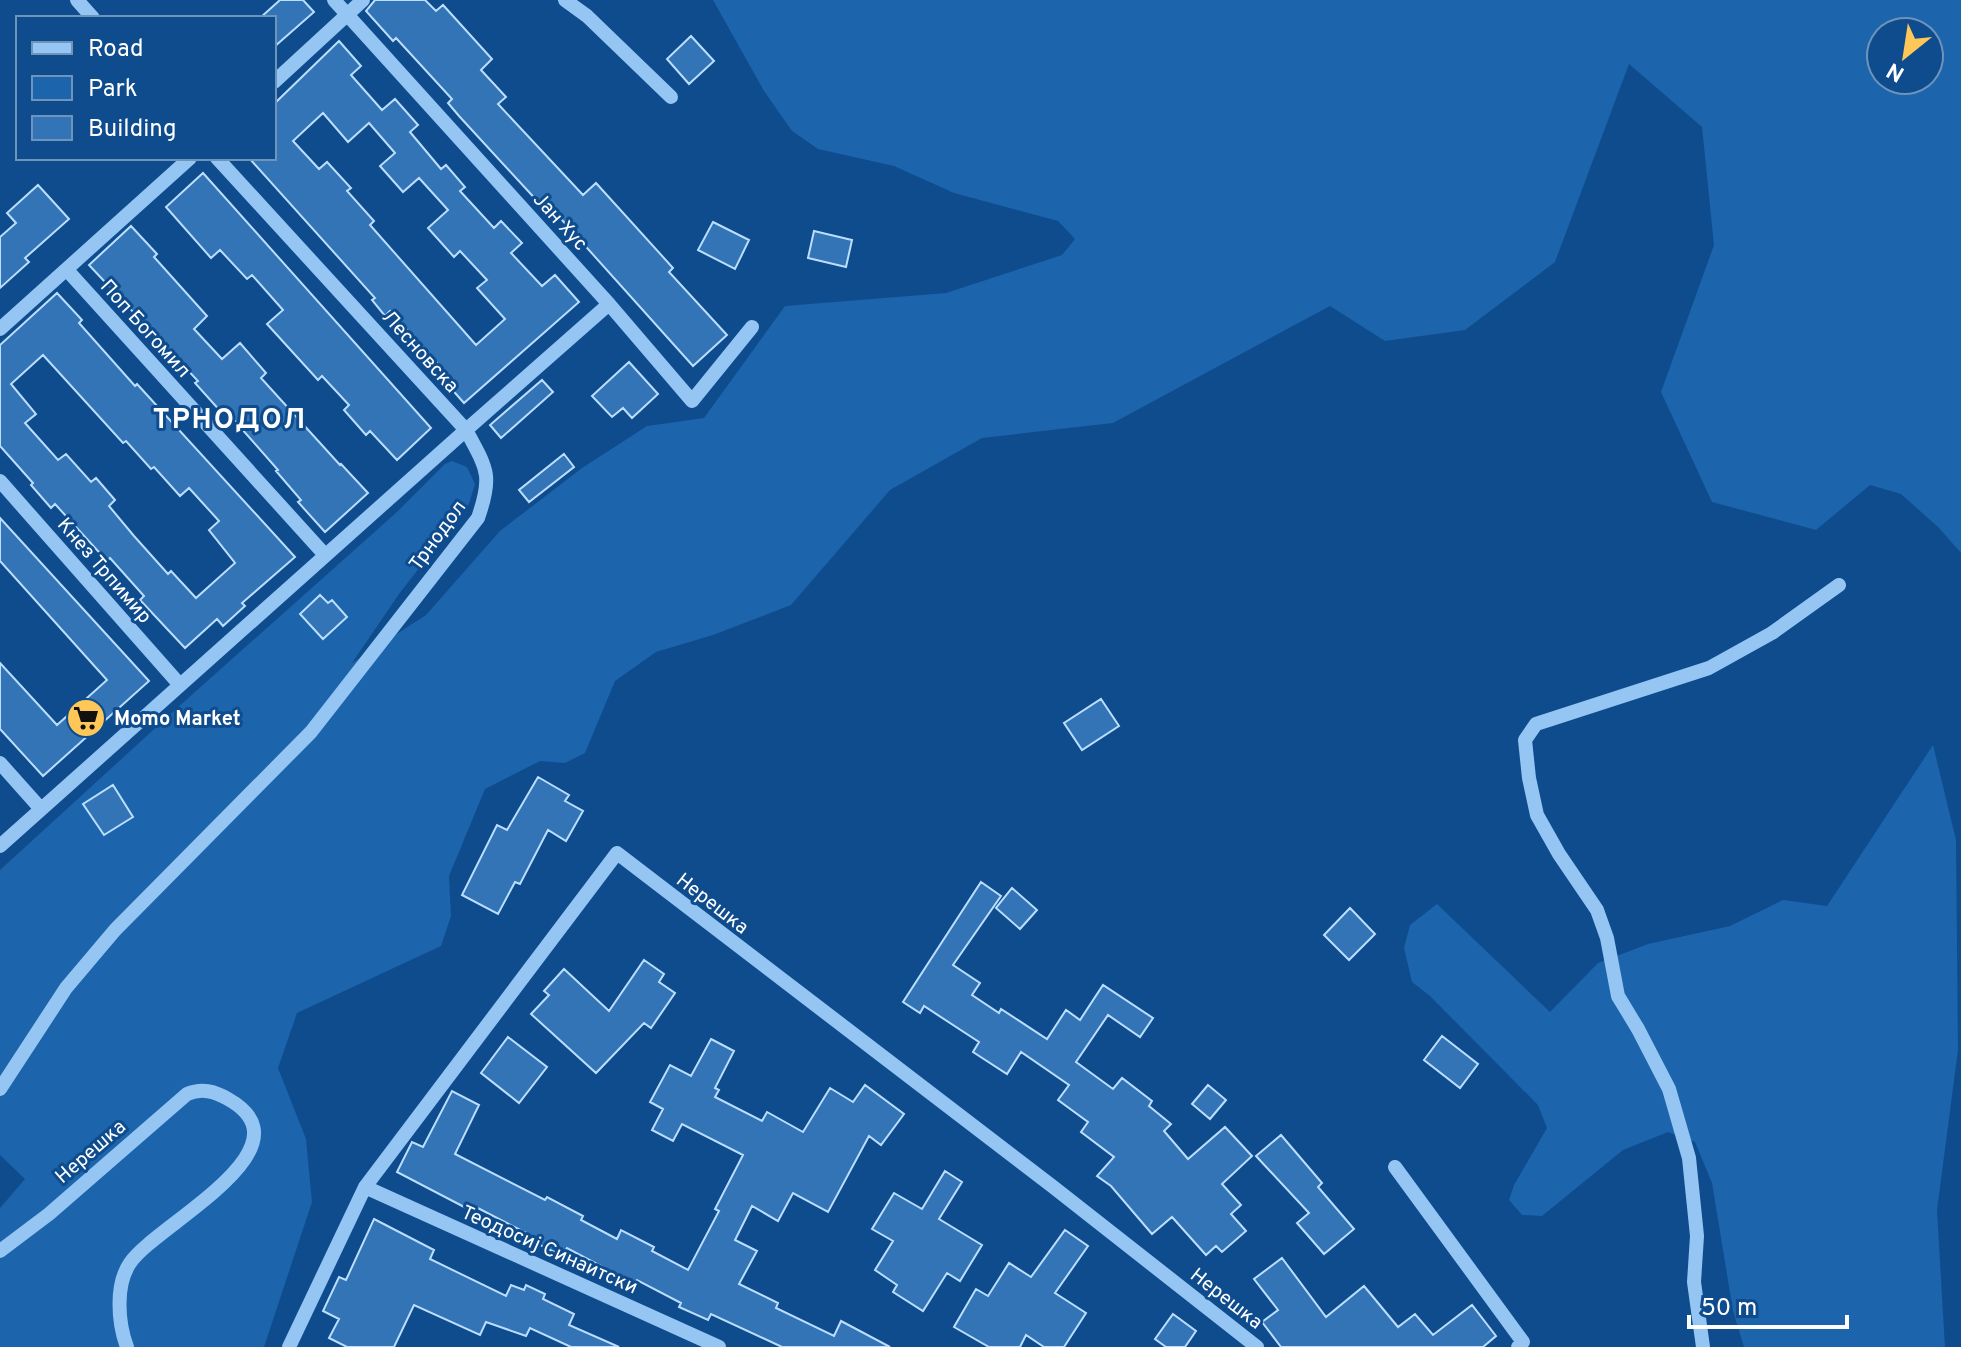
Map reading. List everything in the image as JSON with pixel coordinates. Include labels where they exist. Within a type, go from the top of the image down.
[{"type":"street","points":[[77,0],[91,16]]},
{"type":"street","name":"Јан Хус","points":[[334,0],[609,304],[692,401],[752,327]]},
{"type":"street","points":[[276,80],[363,0]]},
{"type":"street","points":[[565,0],[587,16],[671,97]]},
{"type":"street","points":[[0,329],[188,160]]},
{"type":"street","name":"Лесновска","points":[[219,160],[466,430]]},
{"type":"street","name":"Поп Богомил","points":[[67,270],[325,555]]},
{"type":"street","points":[[0,846],[609,304]]},
{"type":"street","name":"Трнодол","points":[[0,1089],[66,988],[115,930],[311,732],[478,518],[488,490],[484,464],[466,430]]},
{"type":"street","name":"Кнез Трпимир","points":[[0,481],[180,685]]},
{"type":"street","points":[[1703,1347],[1694,1282],[1697,1236],[1689,1158],[1669,1089],[1618,996],[1607,938],[1597,910],[1537,815],[1525,740],[1536,724],[1709,668],[1772,633],[1839,585]]},
{"type":"street","points":[[0,763],[41,809]]},
{"type":"street","name":"Нерешка","points":[[289,1347],[365,1187],[617,853],[1257,1347]]},
{"type":"street","name":"Нерешка","points":[[0,1251],[49,1214],[187,1094],[207,1090],[232,1101],[253,1126],[255,1135],[251,1151],[223,1183],[130,1262],[120,1302],[127,1347]]},
{"type":"street","points":[[1395,1167],[1523,1342],[1518,1347]]},
{"type":"street","name":"Теодосиј Синаитски","points":[[365,1187],[719,1347]]},
{"type":"green space","points":[[713,0],[1961,0],[1961,553],[1939,528],[1901,494],[1870,485],[1816,530],[1712,502],[1661,392],[1714,245],[1702,127],[1629,64],[1555,262],[1465,330],[1385,341],[1330,306],[1113,423],[982,438],[890,490],[791,605],[713,635],[656,652],[615,681],[585,753],[565,763],[540,761],[485,789],[449,876],[451,916],[441,946],[297,1013],[278,1068],[306,1139],[312,1202],[264,1347],[0,1347],[0,1208],[25,1179],[0,1155],[0,870],[398,511],[445,464],[452,461],[467,467],[475,484],[469,504],[399,594],[352,663],[426,615],[500,531],[582,468],[647,426],[704,418],[785,306],[946,293],[1062,255],[1075,239],[1058,221],[954,193],[894,166],[818,149],[792,131],[764,91]]},
{"type":"green space","points":[[1933,745],[1956,840],[1958,1050],[1937,1210],[1945,1347],[1744,1347],[1733,1311],[1712,1183],[1695,1142],[1668,1132],[1623,1150],[1542,1216],[1522,1215],[1509,1200],[1514,1185],[1547,1128],[1538,1105],[1430,996],[1412,982],[1404,948],[1410,925],[1437,904],[1550,1012],[1598,963],[1648,944],[1730,926],[1783,900],[1827,906]]},
{"type":"building","points":[[280,0],[303,0],[314,12],[276,45],[276,16],[262,16]]},
{"type":"building","points":[[375,0],[425,0],[436,11],[443,5],[492,59],[481,70],[506,97],[498,104],[583,195],[596,183],[673,268],[669,272],[727,335],[693,366],[553,210],[551,212],[542,202],[540,204],[459,116],[448,103],[452,99],[396,38],[393,41],[366,11]]},
{"type":"building","points":[[691,36],[714,61],[689,84],[667,59]]},
{"type":"building","points":[[339,41],[361,66],[351,75],[382,110],[395,99],[418,125],[410,132],[441,169],[446,165],[465,187],[460,191],[494,228],[501,221],[522,243],[511,253],[542,286],[555,275],[579,302],[464,403],[440,376],[445,372],[390,311],[385,316],[372,300],[375,298],[251,160],[276,160],[276,102]],"holes":[[[323,113],[348,142],[369,123],[395,153],[380,166],[403,192],[419,178],[448,210],[428,228],[454,257],[460,251],[487,280],[477,288],[505,319],[476,345],[370,225],[374,221],[347,191],[351,188],[327,162],[319,169],[293,141]]]},
{"type":"building","points":[[203,173],[431,428],[397,460],[370,431],[366,435],[344,410],[349,405],[322,376],[318,380],[267,324],[283,310],[252,275],[247,279],[220,250],[211,258],[166,207]]},
{"type":"building","points":[[38,185],[69,219],[25,258],[29,262],[0,288],[0,237],[16,223],[7,213]]},
{"type":"building","points":[[713,222],[749,240],[735,269],[698,250]]},
{"type":"building","points":[[131,226],[157,254],[154,257],[207,316],[194,329],[222,359],[240,343],[266,373],[261,378],[368,493],[325,532],[298,502],[301,500],[278,470],[225,410],[222,413],[195,383],[198,381],[89,265]]},
{"type":"building","points":[[814,231],[852,240],[846,267],[808,258]]},
{"type":"building","points":[[57,293],[82,320],[79,323],[135,386],[137,384],[295,557],[242,603],[245,606],[223,626],[217,619],[185,648],[140,600],[144,596],[110,558],[107,561],[55,504],[51,508],[0,446],[0,345]],"holes":[[[43,355],[123,443],[126,441],[151,469],[154,467],[180,496],[189,488],[219,521],[209,530],[235,563],[196,598],[171,571],[168,574],[134,536],[109,506],[115,500],[96,478],[91,482],[66,454],[58,460],[25,423],[36,414],[11,384]]]},
{"type":"building","points":[[629,362],[658,394],[632,418],[623,408],[612,417],[592,396]]},
{"type":"building","points":[[542,380],[553,392],[501,438],[490,425]]},
{"type":"building","points":[[564,454],[574,467],[529,502],[519,490]]},
{"type":"building","points":[[0,518],[149,681],[43,776],[0,729],[0,663],[57,725],[107,680],[0,561]]},
{"type":"building","points":[[320,595],[328,603],[332,600],[347,617],[323,639],[300,614]]},
{"type":"building","points":[[1101,699],[1119,726],[1082,750],[1064,723]]},
{"type":"building","points":[[538,777],[569,795],[565,801],[583,811],[566,841],[548,830],[520,884],[515,882],[498,914],[462,895],[497,825],[507,830]]},
{"type":"building","points":[[113,785],[133,817],[104,835],[83,804]]},
{"type":"building","points":[[981,882],[1001,896],[953,965],[980,983],[972,995],[999,1013],[1001,1009],[1047,1039],[1066,1010],[1080,1020],[1103,985],[1153,1018],[1140,1037],[1108,1015],[1076,1062],[1113,1089],[1122,1078],[1152,1101],[1149,1106],[1171,1124],[1164,1131],[1188,1159],[1225,1127],[1252,1156],[1222,1184],[1241,1205],[1231,1214],[1246,1231],[1222,1252],[1216,1246],[1206,1255],[1172,1217],[1152,1234],[1111,1186],[1097,1176],[1114,1157],[1081,1132],[1088,1122],[1058,1100],[1069,1085],[1021,1052],[1007,1074],[973,1052],[979,1042],[924,1006],[920,1013],[903,1002]]},
{"type":"building","points":[[1012,888],[1037,910],[1020,929],[996,908]]},
{"type":"building","points":[[1350,908],[1375,934],[1349,960],[1324,935]]},
{"type":"building","points":[[644,960],[664,974],[659,982],[675,993],[651,1028],[644,1023],[596,1073],[531,1014],[549,995],[544,991],[564,969],[609,1011]]},
{"type":"building","points":[[1442,1036],[1478,1064],[1460,1088],[1424,1060]]},
{"type":"building","points":[[508,1037],[547,1067],[519,1103],[481,1073]]},
{"type":"building","points":[[711,1039],[734,1051],[715,1088],[719,1090],[715,1097],[762,1121],[767,1112],[803,1132],[830,1088],[853,1102],[865,1085],[904,1114],[881,1145],[869,1136],[828,1212],[793,1193],[778,1221],[752,1206],[735,1240],[757,1251],[739,1284],[778,1303],[776,1308],[834,1336],[841,1321],[890,1347],[782,1347],[711,1314],[708,1320],[679,1307],[681,1303],[637,1280],[635,1284],[567,1248],[562,1256],[472,1205],[470,1210],[397,1172],[412,1142],[423,1147],[452,1091],[479,1105],[455,1154],[545,1200],[547,1197],[617,1239],[621,1230],[688,1270],[719,1211],[715,1209],[743,1155],[682,1124],[673,1141],[652,1130],[663,1109],[650,1102],[670,1065],[691,1076]]},
{"type":"building","points":[[1208,1085],[1226,1100],[1210,1119],[1192,1104]]},
{"type":"building","points":[[1281,1135],[1322,1183],[1318,1187],[1354,1229],[1324,1254],[1297,1223],[1309,1213],[1256,1156]]},
{"type":"building","points":[[945,1171],[962,1182],[939,1219],[982,1245],[960,1281],[947,1273],[923,1311],[893,1292],[897,1285],[875,1270],[893,1241],[872,1229],[894,1193],[922,1209]]},
{"type":"building","points":[[374,1219],[434,1250],[430,1259],[506,1296],[511,1285],[524,1290],[526,1285],[545,1294],[543,1299],[574,1314],[569,1325],[619,1347],[571,1347],[530,1328],[526,1336],[486,1322],[480,1335],[414,1305],[394,1347],[347,1347],[329,1338],[339,1319],[323,1311],[339,1277],[346,1280]]},
{"type":"building","points":[[1065,1230],[1088,1246],[1055,1293],[1086,1313],[1064,1347],[1044,1347],[1026,1335],[1020,1347],[989,1347],[954,1327],[976,1289],[988,1296],[1009,1263],[1031,1277]]},
{"type":"building","points":[[1282,1258],[1326,1317],[1364,1286],[1398,1327],[1415,1314],[1433,1335],[1472,1305],[1496,1336],[1483,1347],[1281,1347],[1262,1322],[1278,1310],[1254,1279]]},
{"type":"building","points":[[1173,1314],[1196,1331],[1185,1347],[1166,1347],[1155,1339]]},
{"type":"place","name":"Momo Market","points":[[86,718]]},
{"type":"district","name":"ТРНОДОЛ","points":[[230,418]]}]
